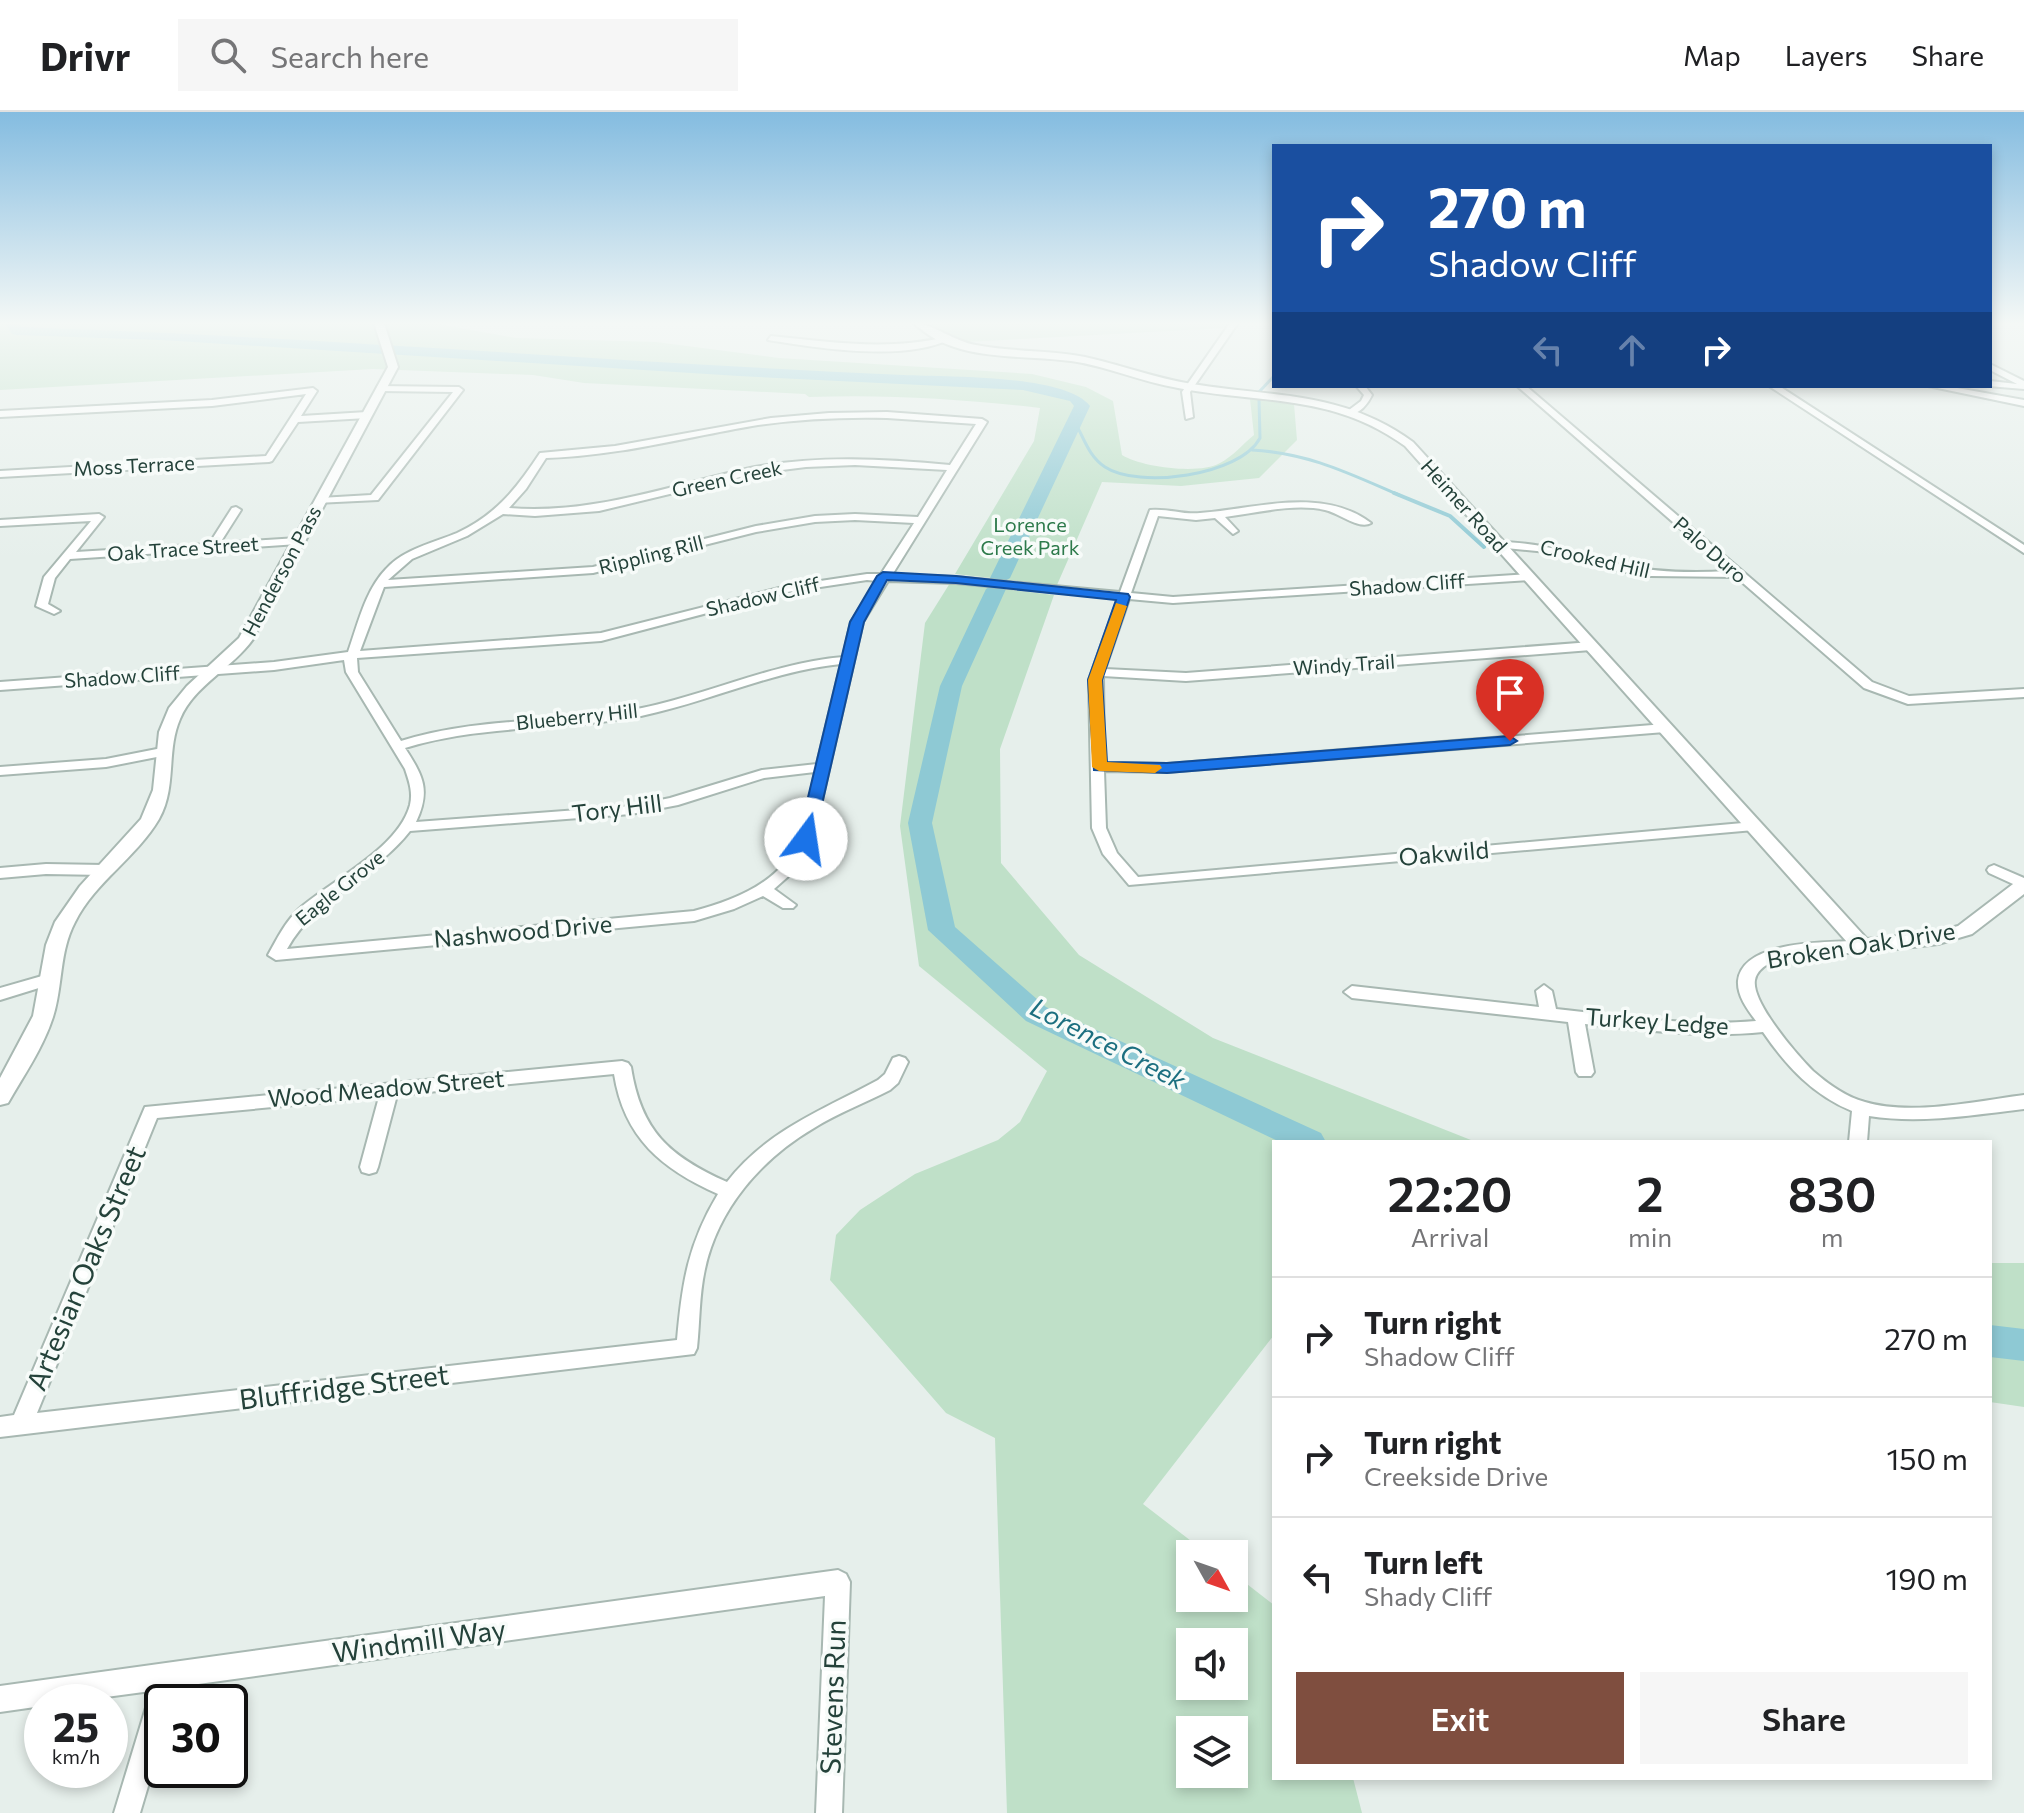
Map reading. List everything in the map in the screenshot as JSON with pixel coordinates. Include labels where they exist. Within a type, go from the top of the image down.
[{"type":"street","points":[[0,414],[207,402]]},
{"type":"street","points":[[295,419],[306,402]]},
{"type":"street","name":"Henderson Pass","points":[[0,1097],[42,1019],[52,957],[63,924],[81,895],[135,840],[151,817],[163,787],[165,734],[178,707],[240,648],[374,402]]},
{"type":"street","points":[[320,501],[374,498],[449,402]]},
{"type":"street","points":[[1187,402],[1189,417]]},
{"type":"street","name":"Heimer Road","points":[[1306,402],[1352,412],[1389,428],[1409,444],[1862,946]]},
{"type":"street","points":[[1352,412],[1364,402]]},
{"type":"street","name":"Palo Duro","points":[[1540,402],[1859,679],[1877,690],[1908,700],[2024,693]]},
{"type":"street","points":[[1798,402],[2024,550]]},
{"type":"street","points":[[178,419],[192,404]]},
{"type":"street","points":[[48,427],[65,410]]},
{"type":"street","points":[[295,419],[367,415]]},
{"type":"street","name":"Nashwood Drive","points":[[276,955],[694,916],[736,904],[765,890],[788,871],[800,855],[824,767],[857,622],[982,422],[887,415],[806,417],[734,426],[611,452],[543,455],[518,497],[503,511]]},
{"type":"street","name":"Moss Terrace","points":[[0,474],[269,459],[295,419]]},
{"type":"street","name":"Green Creek","points":[[503,511],[542,514],[583,510],[737,474],[803,464],[871,462],[953,468]]},
{"type":"street","points":[[1366,523],[1331,508],[1298,503],[1196,517],[1154,512],[1095,680],[1099,767],[1167,768],[1665,728]]},
{"type":"street","points":[[212,547],[236,510]]},
{"type":"street","points":[[353,655],[388,573],[407,558],[471,530],[503,511]]},
{"type":"street","points":[[1218,515],[1233,531]]},
{"type":"street","points":[[0,523],[99,517],[50,577],[41,603],[44,608],[54,611]]},
{"type":"street","name":"Rippling Rill","points":[[381,584],[593,570],[756,529],[815,519],[919,520]]},
{"type":"street","name":"Oak Trace Street","points":[[68,556],[298,541]]},
{"type":"street","name":"Crooked Hill","points":[[1499,545],[1546,546],[1648,573],[1691,576],[1738,574]]},
{"type":"street","name":"Shadow Cliff","points":[[0,686],[601,637],[787,589],[883,576],[1173,600],[1529,577]]},
{"type":"street","name":"Windy Trail","points":[[1098,672],[1186,677],[1591,646]]},
{"type":"street","name":"Eagle Grove","points":[[276,955],[303,914],[378,857],[406,827],[417,805],[418,786],[412,769],[352,672],[353,655]]},
{"type":"street","name":"Blueberry Hill","points":[[397,746],[452,730],[639,712],[802,665],[848,660]]},
{"type":"street","points":[[0,771],[106,763],[162,752]]},
{"type":"street","name":"Tory Hill","points":[[406,827],[645,808],[762,774],[824,767]]},
{"type":"street","name":"Oakwild","points":[[1099,767],[1099,828],[1110,854],[1134,882],[1754,826]]},
{"type":"street","points":[[0,873],[46,869],[104,870]]},
{"type":"street","name":"Broken Oak Drive","points":[[1766,1026],[1745,988],[1746,974],[1754,963],[1785,952],[1938,938],[1965,930],[2024,885],[1994,870]]},
{"type":"street","points":[[765,890],[788,905]]},
{"type":"street","points":[[0,994],[49,979]]},
{"type":"street","points":[[1544,991],[1549,1014]]},
{"type":"street","name":"Turkey Ledge","points":[[1352,992],[1688,1029],[1766,1026]]},
{"type":"street","points":[[1576,1017],[1585,1072]]},
{"type":"street","points":[[1766,1026],[1797,1066],[1820,1088],[1861,1110],[1908,1115],[2024,1102]]},
{"type":"street","points":[[730,1191],[773,1146],[810,1121],[884,1085],[892,1078],[899,1062]]},
{"type":"street","name":"Wood Meadow Street","points":[[151,1112],[622,1067],[626,1097],[650,1140],[673,1163],[730,1191]]},
{"type":"street","points":[[369,1167],[390,1088]]},
{"type":"street","points":[[1858,1140],[1861,1110]]},
{"type":"street","name":"Artesian Oaks Street","points":[[10,1426],[151,1112]]},
{"type":"street","name":"Bluffridge Street","points":[[10,1426],[687,1348],[698,1256],[709,1228],[730,1191]]},
{"type":"street","name":"Windmill Way","points":[[0,1699],[838,1582]]},
{"type":"street","name":"Stevens Run","points":[[829,1813],[838,1582]]},
{"type":"street","points":[[127,1813],[168,1676]]},
{"type":"green space","name":"Lorence Creek Park","points":[[986,402],[1113,402],[1122,455],[1142,463],[1170,468],[1211,467],[1233,454],[1254,435],[1250,402],[1294,404],[1297,440],[1259,478],[1181,486],[1102,482],[1057,585],[955,574],[1034,441],[1040,408]]},
{"type":"green space","points":[[950,583],[1054,595],[1000,749],[1001,863],[1079,955],[1213,1038],[1471,1140],[1272,1140],[1272,1338],[1143,1504],[1190,1540],[1176,1540],[1176,1612],[1248,1612],[1248,1585],[1272,1603],[1272,1780],[1354,1780],[1362,1813],[1007,1813],[995,1438],[946,1413],[830,1280],[836,1235],[860,1210],[915,1174],[998,1140],[1020,1122],[1047,1071],[919,966],[900,826],[925,623]]},
{"type":"green space","points":[[1992,1263],[2024,1263],[2024,1407],[1992,1402]]},
{"type":"waterway","name":"Lorence Creek","points":[[1000,578],[1082,406],[1079,402]]},
{"type":"waterway","points":[[1074,421],[1090,452],[1105,467],[1120,474],[1163,478],[1211,470],[1249,451],[1260,438],[1259,402]]},
{"type":"waterway","points":[[1252,450],[1310,460],[1399,495]]},
{"type":"waterway","points":[[1394,493],[1450,516],[1484,547]]},
{"type":"waterway","name":"Lorence Creek","points":[[996,589],[951,686],[920,823],[942,930],[1036,1014],[1306,1140]]},
{"type":"waterway","name":"Lorence Creek","points":[[1992,1341],[2024,1345]]},
{"type":"slow traffic","points":[[1121,606],[1095,680],[1099,767],[1155,768]]},
{"type":"route","points":[[806,839],[857,622],[883,576],[1124,597],[1095,680],[1099,767],[1167,768],[1510,741]]}]
